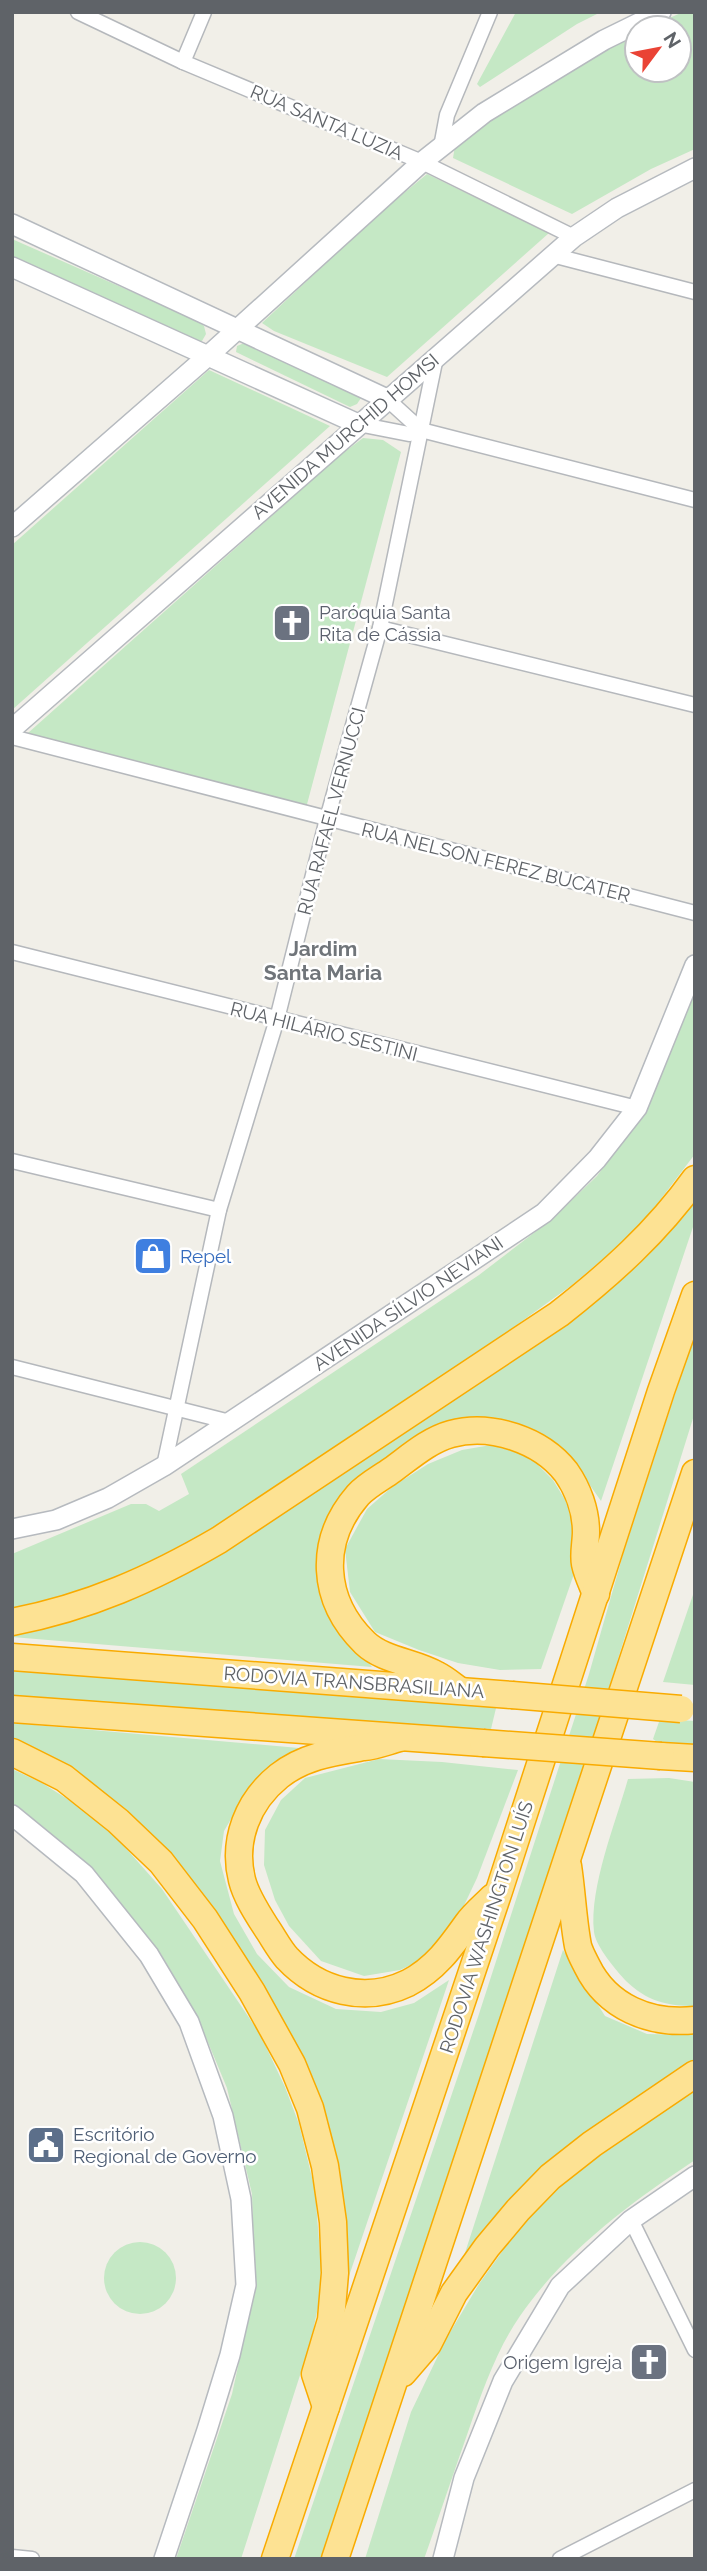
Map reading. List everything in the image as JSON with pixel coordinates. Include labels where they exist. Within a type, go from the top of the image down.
[{"type":"highway","points":[[12,1622],[104,1598],[166,1571],[219,1540],[559,1314],[603,1280],[641,1243],[676,1205],[695,1179]]},
{"type":"highway","name":"RODOVIA WASHINGTON LUÍS","points":[[275,2559],[499,1891],[660,1391],[695,1294]]},
{"type":"highway","points":[[460,1690],[436,1674],[394,1660],[366,1644],[344,1618],[331,1587],[329,1554],[338,1523],[359,1494],[420,1450],[451,1434],[481,1432],[514,1436],[542,1449],[565,1472],[580,1496],[586,1530],[585,1563],[596,1594]]},
{"type":"highway","points":[[335,2559],[695,1473]]},
{"type":"highway","points":[[672,1541],[695,1513]]},
{"type":"highway","name":"RODOVIA TRANSBRASILIANA","points":[[12,1657],[688,1709]]},
{"type":"highway","points":[[12,1709],[695,1758]]},
{"type":"highway","points":[[400,1738],[366,1747],[341,1749],[306,1759],[280,1774],[259,1795],[243,1824],[239,1847],[242,1880],[256,1910],[285,1956],[304,1974],[326,1987],[352,1994],[379,1992],[406,1984],[432,1968],[452,1948],[469,1922],[499,1891]]},
{"type":"highway","points":[[12,1752],[64,1778],[118,1821],[161,1862],[205,1919],[252,1992],[292,2064],[310,2108],[325,2166],[333,2222],[335,2273],[331,2320],[315,2374],[326,2407]]},
{"type":"highway","points":[[567,1860],[579,1949],[596,1984],[618,2004],[646,2017],[677,2022],[695,2020]]},
{"type":"highway","points":[[395,2383],[428,2344],[454,2293],[487,2247],[550,2177],[592,2144],[695,2074]]},
{"type":"main road","points":[[12,527],[209,355],[422,162],[484,113],[555,68],[661,12]]},
{"type":"main road","name":"AVENIDA MURCHID HOMSI","points":[[12,729],[552,255],[617,208],[695,168]]},
{"type":"main road","points":[[12,224],[387,399]]},
{"type":"main road","points":[[12,267],[358,424]]},
{"type":"main road","name":"AVENIDA SÍLVIO NEVIANI","points":[[12,1529],[56,1520],[107,1498],[164,1466],[544,1213],[597,1159],[637,1108],[695,965]]},
{"type":"main road","points":[[12,1815],[84,1874],[149,1955],[189,2022],[223,2116],[241,2199],[246,2285],[230,2355],[164,2559]]},
{"type":"main road","points":[[443,2559],[464,2478],[503,2381],[560,2286],[631,2220],[695,2176]]},
{"type":"street","name":"RUA SANTA LUZIA","points":[[78,12],[183,62],[422,162],[574,237]]},
{"type":"street","points":[[183,62],[204,12]]},
{"type":"street","points":[[441,147],[447,115],[489,12]]},
{"type":"street","points":[[552,255],[695,292]]},
{"type":"street","name":"RUA RAFAEL VERNUCCI","points":[[164,1466],[219,1210],[278,1019],[327,819],[380,628],[436,356]]},
{"type":"street","points":[[387,399],[421,430],[695,500]]},
{"type":"street","points":[[358,424],[409,434],[421,430]]},
{"type":"street","points":[[380,628],[695,705]]},
{"type":"street","name":"RUA NELSON FEREZ BUCATER","points":[[12,737],[695,913]]},
{"type":"street","name":"RUA HILÁRIO SESTINI","points":[[12,952],[637,1108]]},
{"type":"street","points":[[12,1161],[219,1210]]},
{"type":"street","points":[[12,1367],[229,1422]]},
{"type":"street","points":[[631,2220],[695,2350]]},
{"type":"street","points":[[560,2559],[583,2554],[695,2490]]},
{"type":"street","points":[[12,2557],[32,2559]]},
{"type":"green space","points":[[516,12],[601,12],[577,24],[480,87],[477,84]]},
{"type":"green space","points":[[695,12],[695,149],[651,169],[572,214],[453,158],[455,146],[566,70],[623,39],[623,84],[693,84],[693,14],[678,14]]},
{"type":"green space","points":[[427,174],[549,233],[387,377],[274,331],[262,323],[375,217]]},
{"type":"green space","points":[[12,239],[196,320],[204,326],[206,334],[202,341],[194,342],[12,259]]},
{"type":"green space","points":[[249,341],[357,390],[361,398],[357,404],[350,407],[236,352],[237,346]]},
{"type":"green space","points":[[209,370],[330,426],[12,710],[12,545]]},
{"type":"green space","points":[[363,438],[383,440],[401,452],[306,808],[28,733],[339,456]]},
{"type":"green space","points":[[695,992],[695,1154],[651,1212],[623,1242],[572,1285],[507,1332],[254,1502],[194,1539],[147,1565],[89,1589],[12,1610],[12,1554],[131,1504],[146,1504],[159,1511],[189,1494],[181,1474],[479,1275],[552,1219],[597,1176],[643,1114]]},
{"type":"green space","points":[[695,1196],[695,1221],[601,1501],[571,1458],[527,1426],[489,1419],[439,1430],[327,1527],[334,1617],[372,1667],[12,1637],[12,1634],[136,1596],[199,1566],[233,1544]]},
{"type":"green space","points":[[695,1333],[695,1412],[541,1906],[322,2559],[294,2559],[478,2017]]},
{"type":"green space","points":[[491,1445],[529,1456],[553,1480],[573,1513],[575,1571],[541,1669],[500,1670],[458,1663],[419,1650],[375,1632],[350,1592],[345,1549],[367,1509],[392,1487],[428,1464],[462,1450]]},
{"type":"green space","points":[[695,1589],[695,1685],[663,1682]]},
{"type":"green space","points":[[12,1667],[497,1704],[491,1729],[358,1723],[12,1696]]},
{"type":"green space","points":[[660,1719],[695,1721],[695,1748],[661,1745],[653,1739]]},
{"type":"green space","points":[[12,1723],[299,1748],[252,1783],[224,1831],[220,1861],[234,1914],[257,1954],[289,1987],[336,2009],[381,2012],[414,2003],[449,1980],[348,2279],[346,2215],[337,2162],[328,2120],[304,2064],[213,1920],[12,1741]]},
{"type":"green space","points":[[379,1759],[518,1770],[477,1878],[459,1916],[432,1955],[400,1970],[364,1976],[321,1961],[289,1926],[275,1900],[264,1865],[265,1830],[281,1800],[305,1778]]},
{"type":"green space","points":[[12,1769],[42,1783],[80,1807],[115,1836],[162,1889],[260,2034],[299,2124],[315,2190],[321,2266],[319,2302],[311,2341],[241,2559],[176,2559],[232,2394],[255,2289],[252,2194],[227,2088],[197,2016],[161,1954],[92,1874],[12,1808]]},
{"type":"green space","points":[[669,1778],[695,1782],[695,2006],[658,2001],[634,1988],[607,1958],[594,1932],[599,1875],[628,1779]]},
{"type":"green space","points":[[563,1950],[605,2016],[647,2034],[689,2035],[695,2032],[695,2066],[537,2171],[463,2259]]},
{"type":"green space","points":[[695,2090],[695,2160],[623,2211],[578,2249],[538,2292],[511,2329],[484,2387],[424,2559],[365,2559],[411,2412],[446,2339],[479,2284],[516,2232],[565,2180]]},
{"type":"green space","points":[[140,2242],[160,2248],[170,2258],[176,2278],[170,2298],[160,2308],[140,2314],[120,2308],[110,2298],[104,2278],[110,2258],[120,2248]]},
{"type":"place","name":"Paróquia Santa Rita de Cássia","points":[[292,623]]},
{"type":"place","name":"Repel","points":[[153,1256]]},
{"type":"place","name":"Escritório Regional de Governo","points":[[46,2145]]},
{"type":"place","name":"Origem Igreja","points":[[649,2362]]},
{"type":"district","name":"Jardim Santa Maria","points":[[323,960]]}]
